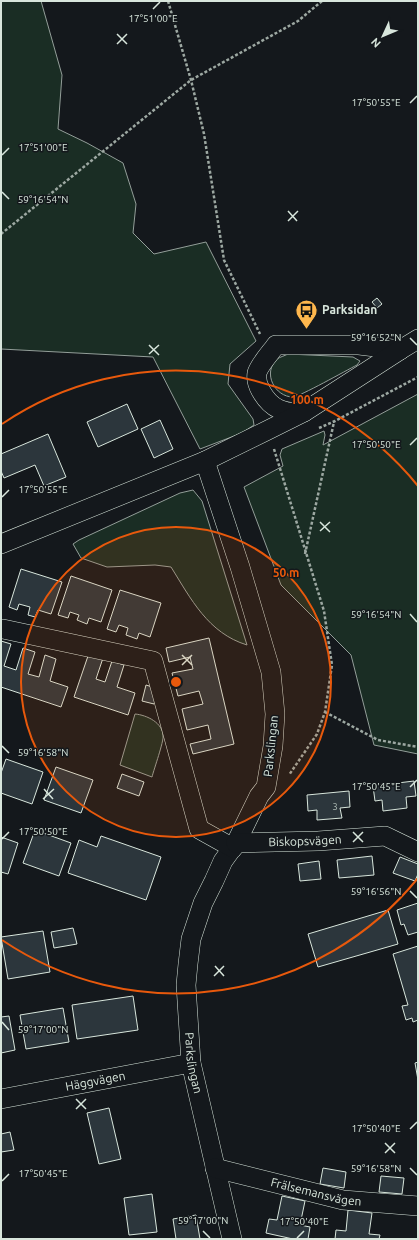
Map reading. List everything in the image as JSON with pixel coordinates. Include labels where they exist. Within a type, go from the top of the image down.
[{"type":"street","points":[[1,544],[205,460],[304,412],[418,339]]},
{"type":"street","points":[[304,412],[285,412],[272,406],[265,399],[257,382],[257,373],[276,345],[359,345],[400,350]]},
{"type":"street","name":"Parkslingan","points":[[205,460],[240,567],[271,672],[275,714],[273,746],[266,787],[259,796],[235,845],[223,861],[203,903],[191,939],[186,985],[190,1062],[232,1239]]},
{"type":"street","points":[[3,629],[153,661],[199,829],[235,845]]},
{"type":"street","name":"Biskopsvägen","points":[[235,845],[385,836],[418,852]]},
{"type":"street","name":"Häggvägen","points":[[1,1099],[190,1062]]},
{"type":"street","name":"Frälsemansvägen","points":[[215,1168],[343,1200],[418,1206]]},
{"type":"path","points":[[168,1],[191,80],[204,134],[224,260],[260,333],[259,340]]},
{"type":"path","points":[[1,234],[191,80],[298,22],[322,1]]},
{"type":"path","points":[[316,429],[335,421],[418,377]]},
{"type":"path","points":[[305,554],[335,421]]},
{"type":"path","points":[[279,444],[273,447],[305,554],[324,611],[332,665],[325,712],[317,734],[286,780]]},
{"type":"path","points":[[325,712],[378,740],[418,747]]},
{"type":"green space","points":[[1,1],[41,1],[62,75],[58,129],[123,163],[136,204],[133,233],[154,254],[206,242],[256,341],[230,364],[228,384],[253,419],[254,425],[242,433],[200,449],[153,357],[1,349]]},
{"type":"green space","points":[[288,354],[353,357],[360,361],[357,365],[293,397],[287,396],[276,389],[271,377],[273,365],[277,359]]},
{"type":"green space","points":[[418,394],[418,754],[374,745],[351,655],[281,585],[244,487],[283,466],[280,455],[282,449],[324,431],[325,435],[323,445]]},
{"type":"green space","points":[[193,490],[202,501],[247,645],[233,640],[221,632],[202,614],[171,567],[155,565],[107,567],[81,558],[73,544],[180,493]]},
{"type":"green space","points":[[135,714],[154,720],[162,731],[162,743],[152,777],[120,765]]},
{"type":"building","points":[[377,298],[382,304],[377,308],[372,302]]},
{"type":"building","points":[[127,404],[138,429],[98,447],[87,422]]},
{"type":"building","points":[[160,420],[173,449],[154,458],[141,429]]},
{"type":"building","points":[[48,434],[66,477],[44,486],[35,465],[4,478],[1,471],[1,454]]},
{"type":"building","points":[[21,569],[62,582],[51,614],[38,610],[35,617],[28,615],[30,607],[19,604],[17,610],[9,607]]},
{"type":"building","points":[[71,576],[112,590],[101,622],[89,618],[87,624],[77,620],[79,615],[70,612],[68,618],[58,615]]},
{"type":"building","points":[[120,590],[161,603],[150,637],[139,633],[137,639],[126,635],[128,628],[119,625],[116,632],[107,629]]},
{"type":"building","points":[[209,638],[234,744],[193,754],[190,744],[211,739],[208,725],[187,730],[182,709],[203,704],[199,691],[178,696],[172,673],[193,669],[190,657],[169,662],[166,648]]},
{"type":"building","points":[[1,641],[11,644],[4,666],[16,670],[23,648],[35,652],[28,674],[39,677],[45,655],[56,659],[50,681],[68,687],[61,707],[1,687]]},
{"type":"building","points":[[89,653],[103,658],[96,679],[105,682],[112,661],[124,665],[117,687],[135,693],[128,715],[74,697]]},
{"type":"building","points":[[146,685],[159,689],[154,704],[142,701]]},
{"type":"building","points":[[6,759],[43,772],[32,804],[1,793],[1,773]]},
{"type":"building","points":[[56,767],[93,780],[81,813],[44,800]]},
{"type":"building","points":[[122,774],[144,782],[139,796],[117,788]]},
{"type":"building","points":[[414,781],[416,796],[406,797],[407,808],[383,811],[382,800],[375,801],[373,786]]},
{"type":"building","points":[[349,791],[350,807],[340,808],[342,818],[317,820],[317,810],[308,811],[307,795]]},
{"type":"building","points":[[35,830],[71,843],[59,876],[23,863]]},
{"type":"building","points":[[101,836],[161,857],[146,900],[68,873],[79,840],[97,847]]},
{"type":"building","points":[[1,837],[18,843],[8,874],[1,872]]},
{"type":"building","points":[[372,856],[374,875],[339,878],[337,860]]},
{"type":"building","points":[[400,857],[418,864],[418,874],[415,881],[393,873]]},
{"type":"building","points":[[319,861],[321,879],[300,881],[298,864]]},
{"type":"building","points":[[418,903],[418,932],[408,935],[404,924],[401,925],[397,910]]},
{"type":"building","points":[[388,910],[398,944],[318,967],[308,934]]},
{"type":"building","points":[[73,928],[77,944],[54,948],[51,932]]},
{"type":"building","points":[[43,931],[50,972],[8,979],[1,937]]},
{"type":"building","points":[[418,946],[418,1020],[413,1022],[412,1018],[406,1020],[402,1006],[408,1005],[393,954]]},
{"type":"building","points":[[133,996],[138,1030],[77,1039],[72,1005]]},
{"type":"building","points":[[63,1008],[69,1042],[26,1049],[20,1015]]},
{"type":"building","points":[[9,1016],[15,1050],[1,1053],[1,1017]]},
{"type":"building","points":[[418,1062],[418,1080],[415,1063]]},
{"type":"building","points":[[109,1108],[121,1159],[99,1164],[87,1113]]},
{"type":"building","points":[[10,1132],[14,1150],[1,1152],[1,1134]]},
{"type":"building","points":[[323,1168],[346,1172],[344,1188],[320,1184]]},
{"type":"building","points":[[381,1176],[404,1178],[402,1194],[379,1192]]},
{"type":"building","points":[[152,1194],[157,1232],[129,1235],[124,1198]]},
{"type":"building","points":[[282,1196],[305,1201],[300,1225],[310,1227],[308,1239],[293,1239],[266,1233],[269,1219],[277,1220]]},
{"type":"building","points":[[348,1210],[372,1213],[369,1234],[380,1235],[379,1239],[335,1239],[336,1230],[346,1231]]},
{"type":"building","points":[[196,1215],[200,1239],[176,1239],[173,1219]]},
{"type":"place","name":"Parksidan","points":[[307,330]]}]
